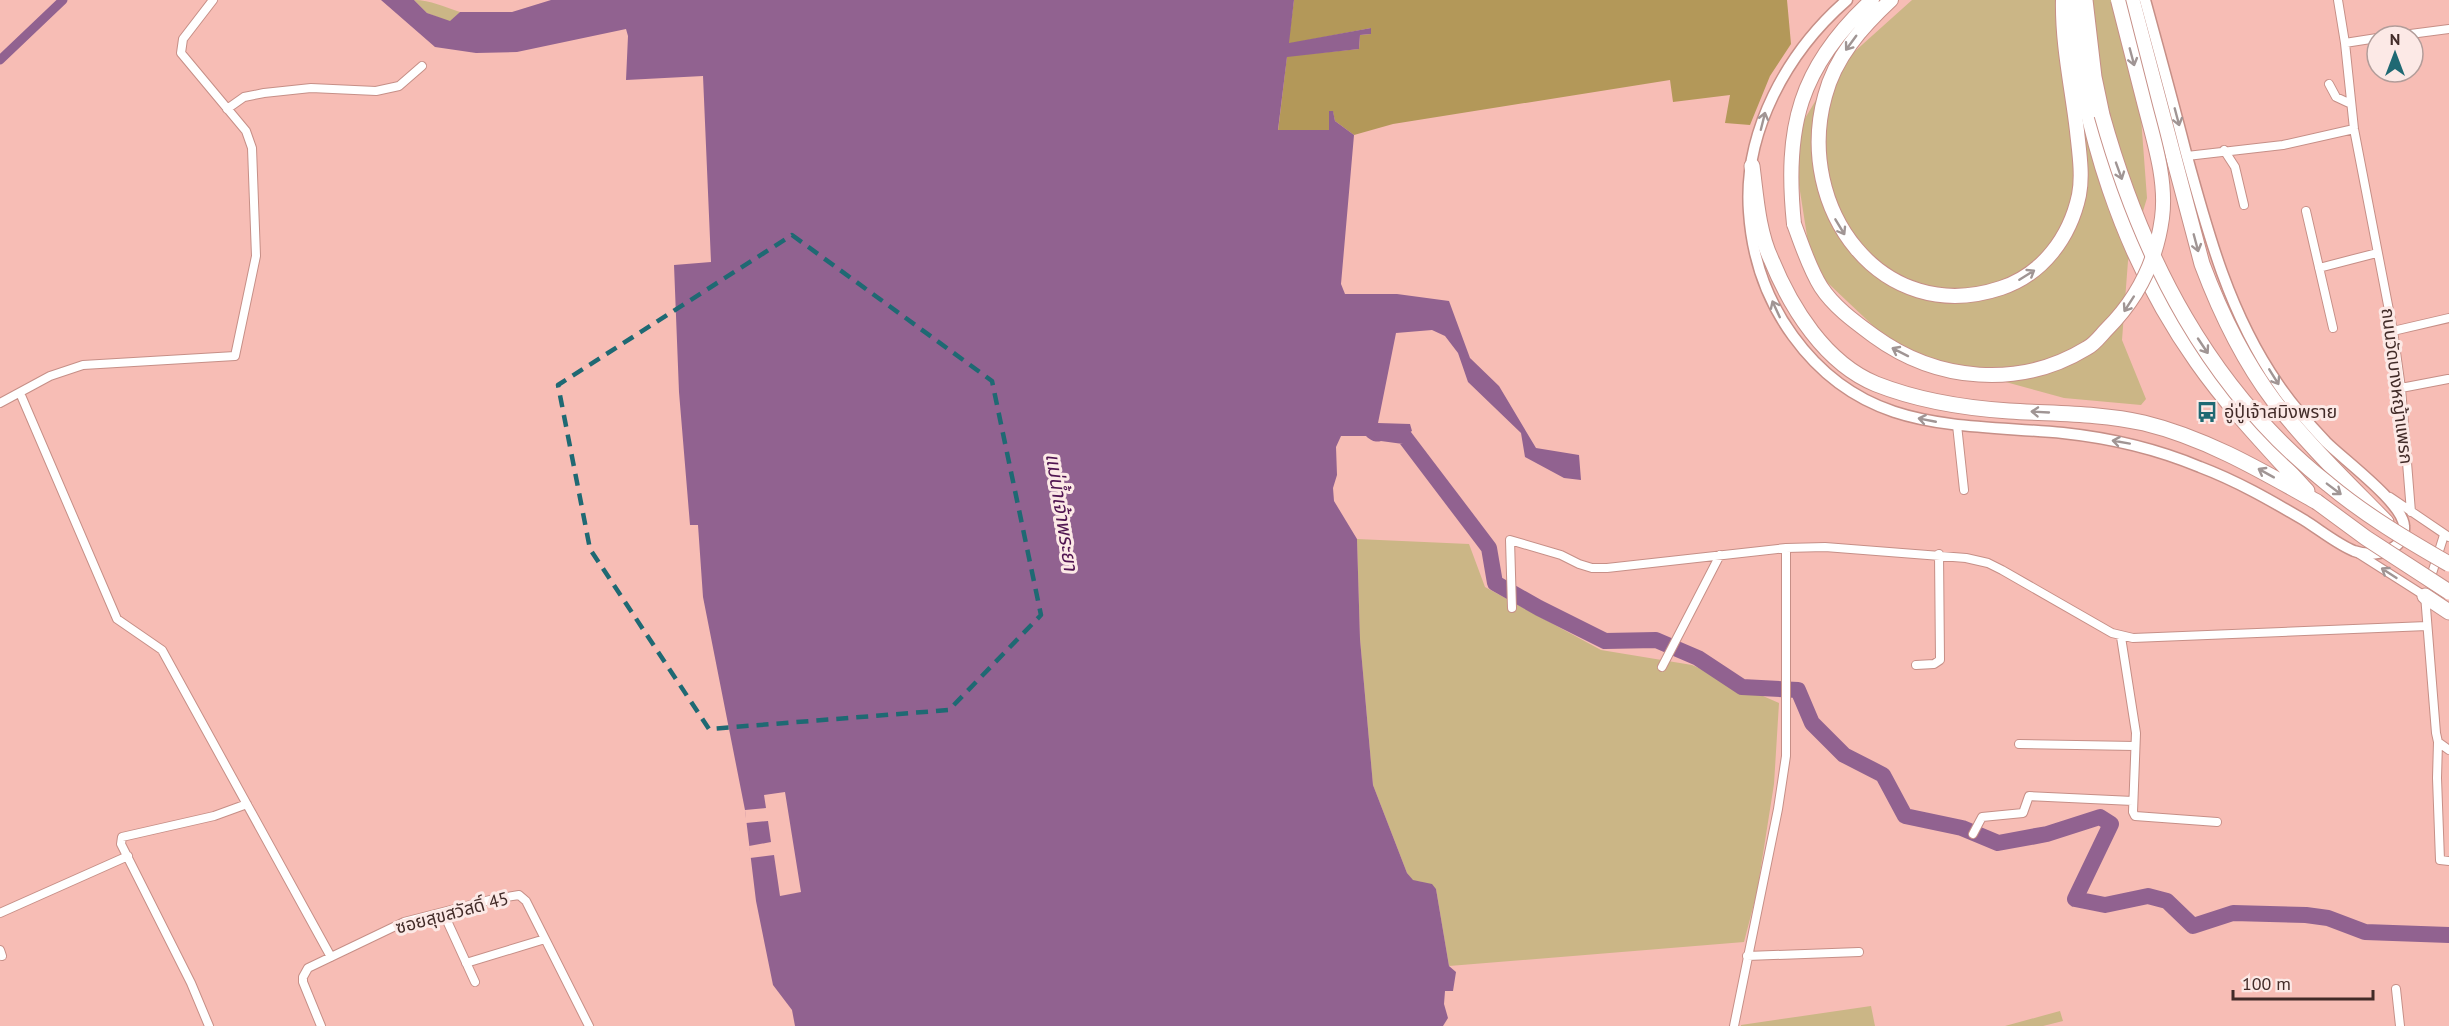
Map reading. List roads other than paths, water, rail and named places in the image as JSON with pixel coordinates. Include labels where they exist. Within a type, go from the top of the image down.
[{"type":"highway","points":[[2071,0],[2079,76],[2098,153],[2126,230],[2155,292],[2196,361],[2222,396],[2317,502]]},
{"type":"highway","points":[[2085,0],[2094,77],[2115,160],[2151,254],[2186,321],[2231,386],[2290,451],[2326,483],[2396,532],[2449,564]]},
{"type":"highway","points":[[2132,0],[2202,264],[2217,305],[2248,362],[2274,400],[2313,447],[2396,532]]},
{"type":"highway","points":[[1752,166],[1758,211],[1770,258],[1798,312],[1832,356],[1875,383],[1938,404],[2068,414],[2144,423],[2193,439],[2246,462],[2317,502],[2366,538],[2449,592]]},
{"type":"highway","points":[[2425,596],[2449,612]]},
{"type":"main road","points":[[1872,0],[1854,16],[1835,40],[1805,91],[1796,118],[1791,147],[1790,181],[1794,224],[1821,287],[1850,319],[1887,346],[1928,366],[1970,376],[2035,372],[2089,348],[2125,311],[2146,277],[2157,245],[2163,215],[2161,178],[2155,142],[2118,0]]},
{"type":"main road","points":[[1891,0],[1860,31],[1834,70],[1819,122],[1819,154],[1825,189],[1837,222],[1853,247],[1877,270],[1906,286],[1932,295],[1973,295],[2010,285],[2027,277],[2042,265],[2064,235],[2074,214],[2080,192],[2079,151],[2064,34],[2063,0]]},
{"type":"street","points":[[0,403],[50,376],[83,365],[235,356],[256,256],[252,148],[246,131],[181,53],[183,39],[213,0]]},
{"type":"street","points":[[1847,0],[1791,62],[1766,109],[1748,193],[1750,230],[1760,272],[1779,317],[1803,349],[1831,376],[1866,402],[1903,416],[1957,425],[2064,433],[2127,443],[2177,457],[2225,476],[2272,501],[2425,596]]},
{"type":"street","points":[[2145,0],[2201,208],[2228,291],[2253,341],[2277,382],[2303,418],[2329,445],[2376,487],[2447,536],[2425,596],[2438,742],[2440,860],[2449,861]]},
{"type":"street","name":"ถนนวัดบางหญ้าแพรก","points":[[2338,0],[2354,129],[2393,331],[2401,388],[2411,512]]},
{"type":"street","points":[[2425,32],[2449,28]]},
{"type":"street","points":[[2345,43],[2365,40]]},
{"type":"street","points":[[227,109],[244,97],[264,93],[311,88],[376,91],[399,86],[422,66]]},
{"type":"street","points":[[2329,84],[2336,97],[2351,104]]},
{"type":"street","points":[[2187,156],[2291,144],[2354,129]]},
{"type":"street","points":[[2224,150],[2235,167],[2244,205]]},
{"type":"street","points":[[2306,211],[2333,328]]},
{"type":"street","points":[[2319,268],[2377,253]]},
{"type":"street","points":[[2393,331],[2449,318]]},
{"type":"street","points":[[2401,388],[2448,379]]},
{"type":"street","points":[[20,393],[117,619],[162,650],[331,957]]},
{"type":"street","points":[[1957,425],[1964,490]]},
{"type":"street","points":[[2354,551],[2381,553],[2392,549],[2400,542],[2404,533],[2404,522],[2399,513],[2376,487]]},
{"type":"street","points":[[1512,608],[1510,540],[1562,555],[1592,568],[1786,548],[1825,547],[1940,555],[1988,563],[2121,637],[2427,626]]},
{"type":"street","points":[[1734,1026],[1780,798],[1786,756],[1786,548]]},
{"type":"street","points":[[1663,663],[1720,555]]},
{"type":"street","points":[[1916,665],[1934,664],[1940,660],[1940,555]]},
{"type":"street","points":[[2121,637],[2136,733],[2133,812],[2139,818],[2217,822]]},
{"type":"street","points":[[2438,742],[2449,750]]},
{"type":"street","points":[[2019,744],[2135,746]]},
{"type":"street","points":[[1973,834],[1982,817],[2021,814],[2027,798],[2032,795],[2133,801]]},
{"type":"street","points":[[209,1026],[191,983],[121,844],[122,837],[214,816],[247,804]]},
{"type":"street","points":[[1,910],[128,856]]},
{"type":"street","name":"ซอยสุขสวัสดิ์ 45","points":[[321,1026],[303,982],[303,976],[308,968],[404,922],[494,899],[519,895],[526,901],[589,1026]]},
{"type":"street","points":[[443,912],[475,982]]},
{"type":"street","points":[[466,963],[545,939]]},
{"type":"street","points":[[1747,956],[1858,952]]},
{"type":"street","points":[[2396,989],[2400,1026]]},
{"type":"water","name":"แม่น้ำเจ้าพระยา","points":[[381,0],[414,0],[427,13],[450,21],[460,12],[512,12],[551,0],[1294,0],[1289,43],[1371,28],[1371,34],[1360,35],[1359,49],[1287,57],[1278,130],[1329,130],[1329,111],[1333,111],[1335,121],[1354,135],[1341,284],[1345,294],[1397,294],[1449,301],[1470,358],[1499,386],[1536,448],[1579,455],[1581,480],[1564,478],[1525,457],[1521,433],[1468,382],[1458,353],[1445,336],[1432,330],[1396,333],[1378,423],[1410,424],[1412,431],[1380,441],[1373,441],[1366,436],[1341,436],[1336,447],[1337,475],[1333,488],[1334,501],[1357,539],[1360,639],[1373,785],[1407,873],[1413,880],[1432,884],[1436,889],[1449,966],[1456,972],[1453,991],[1445,991],[1444,1004],[1448,1018],[1443,1026],[795,1026],[792,1010],[773,985],[756,901],[745,810],[703,597],[698,525],[690,525],[679,392],[674,265],[711,262],[703,76],[626,80],[628,36],[626,29],[517,52],[476,53],[435,47]]},
{"type":"waterway","points":[[0,60],[63,0]]},
{"type":"waterway","points":[[1382,433],[1404,436],[1489,548],[1495,583],[1605,641],[1656,640],[1698,658],[1742,687],[1798,690],[1812,723],[1844,755],[1883,775],[1905,816],[1962,828],[1998,843],[2047,834],[2100,817],[2111,824],[2075,899],[2105,905],[2148,896],[2167,901],[2193,926],[2233,913],[2306,915],[2328,918],[2365,932],[2449,935]]},
{"type":"place","name":"อู่ปู่เจ้าสมิงพราย","points":[[2207,412]]}]
